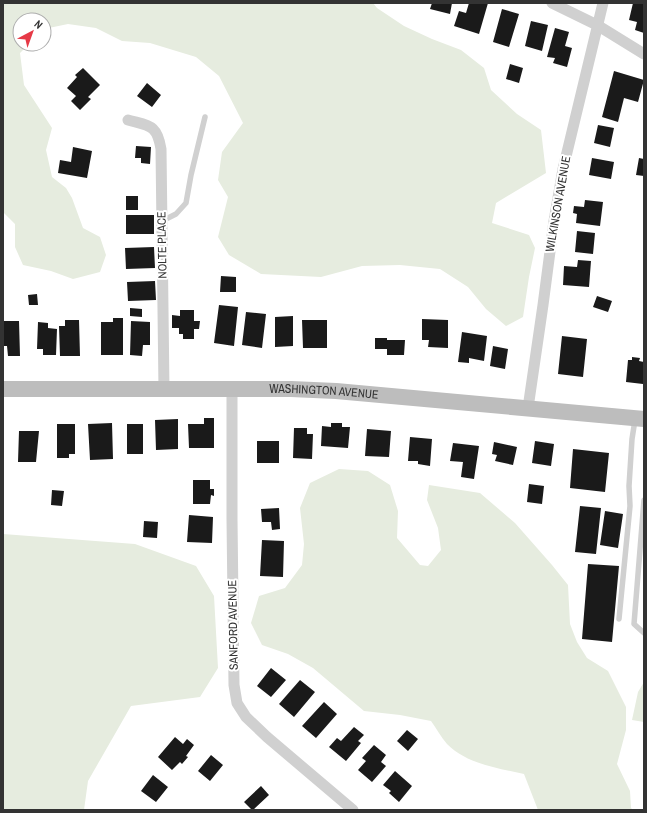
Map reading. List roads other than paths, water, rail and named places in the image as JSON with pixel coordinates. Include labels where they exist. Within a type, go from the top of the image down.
[{"type":"main road","name":"WASHINGTON AVENUE","points":[[3,390],[164,390],[232,388],[336,391],[640,419]]},
{"type":"street","points":[[552,3],[597,25],[644,54]]},
{"type":"street","name":"WILKINSON AVENUE","points":[[528,408],[554,221],[563,169],[603,3]]},
{"type":"street","name":"NOLTE PLACE","points":[[128,120],[150,126],[156,132],[161,149],[164,390]]},
{"type":"street","name":"SANFORD AVENUE","points":[[232,388],[234,685],[237,703],[246,718],[340,806],[353,810]]},
{"type":"lane","points":[[162,222],[176,214],[186,203],[205,117]]},
{"type":"lane","points":[[619,619],[630,512],[629,486],[632,439],[640,419]]},
{"type":"lane","points":[[644,500],[634,624],[644,633]]}]
